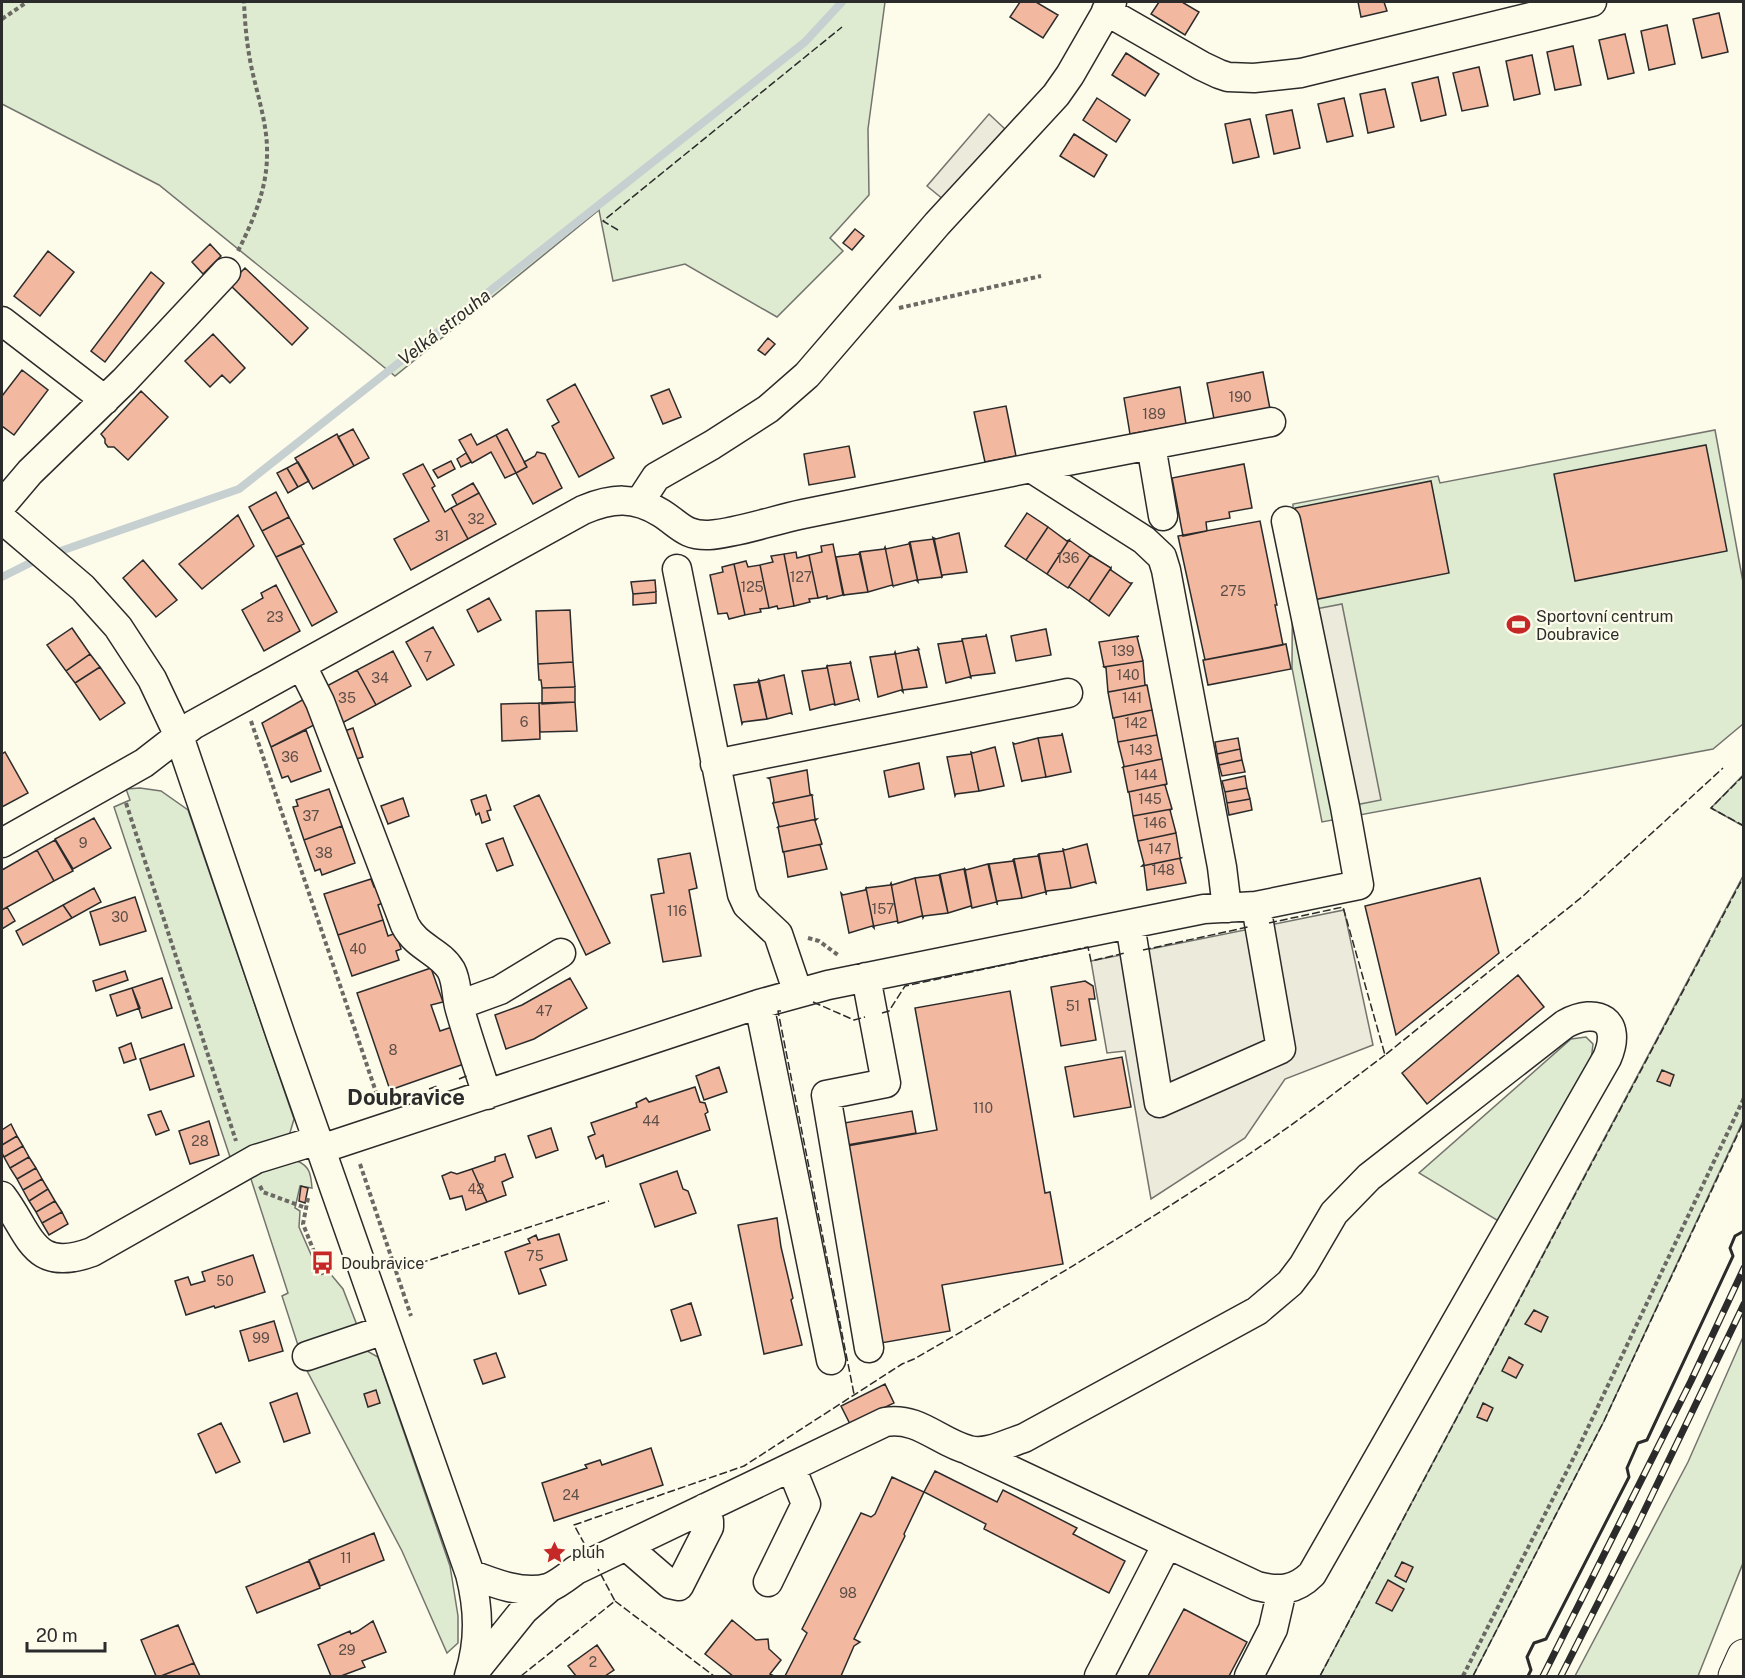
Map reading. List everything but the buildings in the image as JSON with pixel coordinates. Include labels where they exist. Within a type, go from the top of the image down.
[{"type":"highway","points":[[1735,1677],[1743,1656]]},
{"type":"street","points":[[639,503],[656,477],[741,427],[807,375],[937,224],[1056,95],[1109,6],[1202,66],[1228,76],[1254,78],[1301,74],[1592,2]]},
{"type":"street","points":[[2,505],[36,465],[105,400],[226,272]]},
{"type":"street","points":[[2,321],[105,400]]},
{"type":"street","points":[[2,843],[144,764],[193,725],[583,510],[603,502],[615,500],[639,503],[663,514],[675,525],[693,534],[713,534],[800,514],[1271,422]]},
{"type":"street","points":[[1151,445],[1163,516]]},
{"type":"street","points":[[1032,468],[1144,540],[1161,557],[1166,570],[1220,856],[1227,908]]},
{"type":"street","points":[[2,519],[100,605],[134,648],[179,736],[470,1574],[476,1596],[478,1620],[475,1658],[470,1677]]},
{"type":"street","points":[[2,1196],[30,1241],[40,1252],[58,1259],[76,1258],[92,1252],[256,1159],[388,1127],[759,1004],[866,977],[1204,909],[1256,906],[1359,885],[1286,521]]},
{"type":"street","points":[[677,569],[742,894],[747,905],[778,934],[798,993]]},
{"type":"street","points":[[302,666],[320,702],[410,936],[449,967],[455,980],[459,1005],[487,1095]]},
{"type":"street","points":[[715,764],[1068,693]]},
{"type":"street","points":[[1130,924],[1159,1103],[1281,1048],[1256,906]]},
{"type":"street","points":[[459,1005],[500,990],[561,953]]},
{"type":"street","points":[[866,977],[886,1083],[826,1095],[869,1348]]},
{"type":"street","points":[[759,1004],[831,1360]]},
{"type":"street","points":[[470,1677],[518,1617],[549,1588],[576,1570],[876,1426],[894,1420],[919,1426],[970,1451],[1257,1586],[1282,1590],[1294,1588],[1312,1574],[1607,1058],[1612,1036],[1608,1024],[1601,1017],[1591,1014],[1578,1017],[1554,1031],[1369,1177],[1335,1214],[1290,1283],[1257,1311],[1024,1438],[988,1449],[970,1451]]},
{"type":"street","points":[[307,1356],[384,1330]]},
{"type":"street","points":[[768,1582],[806,1504],[791,1467]]},
{"type":"street","points":[[626,1546],[670,1584],[679,1586],[709,1527],[709,1516],[705,1509]]},
{"type":"street","points":[[1099,1677],[1167,1544]]},
{"type":"street","points":[[470,1574],[513,1587],[549,1588]]},
{"type":"street","points":[[1249,1677],[1273,1629],[1282,1590]]},
{"type":"path","points":[[2,19],[27,2]]},
{"type":"path","points":[[226,272],[251,225],[264,188],[267,155],[262,114],[245,35],[244,2]]},
{"type":"path","points":[[876,294],[892,307],[905,308],[1041,276]]},
{"type":"path","points":[[244,698],[388,1127]]},
{"type":"path","points":[[117,777],[243,1165],[256,1174],[262,1192],[306,1208]]},
{"type":"path","points":[[1462,1677],[1575,1455],[1743,1098]]},
{"type":"path","points":[[309,1191],[303,1224],[321,1269]]},
{"type":"green space","points":[[2,2],[885,2],[868,129],[869,195],[830,238],[843,251],[777,317],[685,264],[613,281],[599,210],[395,376],[159,185],[2,104]]},
{"type":"green space","name":"Sportovní centrum Doubravice","points":[[1715,430],[1743,582],[1743,724],[1713,749],[1322,822],[1292,668],[1293,504],[1438,476],[1440,483]]},
{"type":"green space","points":[[1743,775],[1743,826],[1711,808]]},
{"type":"green space","points":[[126,789],[161,791],[188,810],[294,1119],[289,1136],[231,1160],[114,807],[130,800]]},
{"type":"green space","points":[[1743,876],[1743,1121],[1604,1421],[1473,1676],[1320,1676]]},
{"type":"green space","points":[[1586,1037],[1593,1044],[1591,1061],[1505,1225],[1419,1173],[1571,1039]]},
{"type":"green space","points":[[297,1161],[309,1172],[312,1188],[300,1186],[295,1208],[300,1211],[299,1227],[320,1275],[329,1272],[343,1289],[367,1351],[378,1357],[450,1566],[458,1616],[458,1643],[447,1653],[402,1551],[305,1367],[282,1296],[288,1293],[250,1176]]},
{"type":"green space","points":[[1743,1337],[1743,1563],[1698,1676],[1575,1676],[1688,1462]]},
{"type":"shaded area","points":[[989,114],[1005,129],[944,200],[927,186]]},
{"type":"shaded area","points":[[1342,604],[1381,800],[1345,807],[1305,611]]},
{"type":"shaded area","points":[[1344,910],[1373,1045],[1285,1079],[1245,1138],[1151,1199],[1125,1051],[1107,1053],[1091,961]]},
{"type":"waterway","name":"Velká strouha","points":[[52,554],[239,489],[805,42],[842,2]]},
{"type":"waterway","name":"Velká strouha","points":[[2,577],[38,559]]},
{"type":"railway","points":[[1543,1676],[1691,1381],[1744,1268]]},
{"type":"railway","points":[[1561,1676],[1639,1522],[1744,1304]]},
{"type":"fence","points":[[618,230],[603,221],[842,27]]},
{"type":"fence","points":[[1269,923],[1343,907],[1385,1055],[1582,897],[1723,768]]},
{"type":"fence","points":[[1744,775],[1711,808],[1744,826]]},
{"type":"fence","points":[[1320,1676],[1744,876]]},
{"type":"fence","points":[[1143,950],[1248,927]]},
{"type":"fence","points":[[882,1013],[889,1011],[905,986],[1088,947],[1091,961],[1125,953]]},
{"type":"fence","points":[[813,1002],[854,1020],[865,1017]]},
{"type":"fence","points":[[781,1011],[778,1011],[854,1394]]},
{"type":"fence","points":[[590,1554],[574,1525],[744,1466],[902,1364],[1003,1308],[1178,1201],[1279,1133],[1385,1055]]},
{"type":"fence","points":[[459,1079],[469,1075]]},
{"type":"fence","points":[[429,1089],[437,1086]]},
{"type":"fence","points":[[1473,1676],[1604,1421],[1744,1121]]},
{"type":"fence","points":[[399,1270],[609,1201]]},
{"type":"fence","points":[[521,1676],[615,1601],[598,1569]]},
{"type":"fence","points":[[615,1601],[714,1676]]},
{"type":"wall","points":[[1528,1676],[1531,1670],[1527,1657],[1534,1643],[1546,1639],[1629,1477],[1627,1468],[1638,1443],[1647,1440],[1733,1256],[1730,1248],[1735,1236],[1744,1231]]},
{"type":"place","name":"Sportovní centrum Doubravice","points":[[1518,625]]},
{"type":"place","name":"Doubravice","points":[[323,1263]]},
{"type":"place","name":"pluh","points":[[554,1552]]},
{"type":"district","name":"Doubravice","points":[[406,1097]]}]
